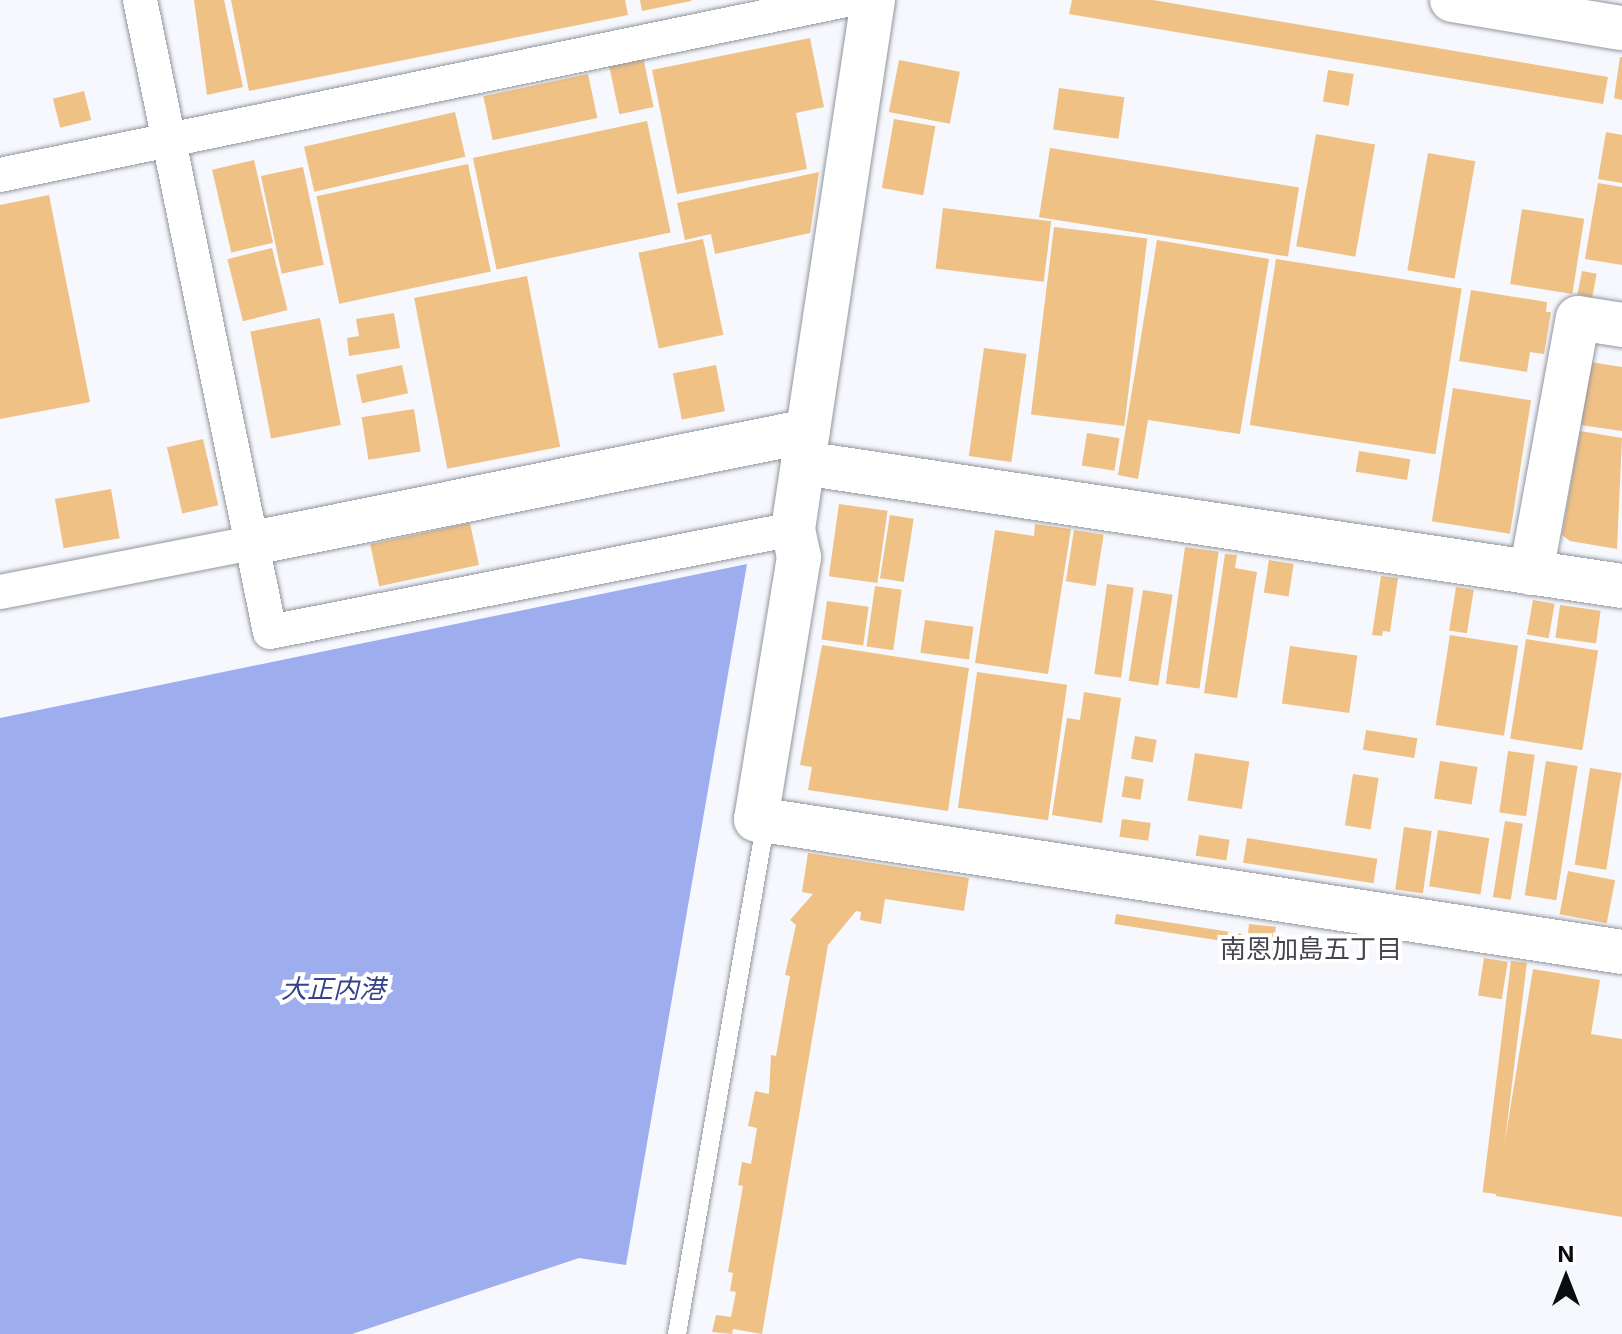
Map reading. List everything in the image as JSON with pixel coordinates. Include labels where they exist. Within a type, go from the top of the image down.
[{"type":"street","points":[[140,0],[270,632],[793,529]]},
{"type":"street","points":[[0,175],[846,0]]},
{"type":"street","points":[[873,0],[793,529],[799,557],[756,819],[1622,952]]},
{"type":"street","points":[[1452,0],[1560,9],[1622,28]]},
{"type":"street","points":[[1531,573],[1578,318],[1622,325]]},
{"type":"street","points":[[0,592],[253,543],[806,447],[1531,573],[1622,586]]},
{"type":"lane","points":[[677,1334],[766,820]]},
{"type":"water","name":"大正内港","points":[[747,564],[626,1265],[579,1258],[352,1334],[0,1334],[0,718]]},
{"type":"building","points":[[194,0],[224,0],[243,87],[207,95]]},
{"type":"building","points":[[231,0],[625,0],[628,15],[249,91]]},
{"type":"building","points":[[640,0],[691,0],[691,1],[642,11]]},
{"type":"building","points":[[1072,0],[1153,0],[1608,77],[1603,104],[1069,14]]},
{"type":"building","points":[[810,38],[824,107],[796,113],[807,169],[677,194],[652,70]]},
{"type":"building","points":[[643,57],[654,107],[619,114],[609,64]]},
{"type":"building","points":[[1622,57],[1622,100],[1614,98]]},
{"type":"building","points":[[899,60],[960,72],[950,124],[889,112]]},
{"type":"building","points":[[1328,70],[1354,74],[1349,106],[1323,102]]},
{"type":"building","points":[[588,74],[597,118],[493,140],[483,96]]},
{"type":"building","points":[[1059,88],[1124,97],[1119,139],[1053,130]]},
{"type":"building","points":[[84,91],[91,120],[60,128],[53,99]]},
{"type":"building","points":[[455,112],[465,157],[314,192],[304,147]]},
{"type":"building","points":[[894,119],[935,126],[923,195],[882,188]]},
{"type":"building","points":[[647,121],[671,233],[497,270],[473,158]]},
{"type":"building","points":[[1606,132],[1622,135],[1622,183],[1598,179]]},
{"type":"building","points":[[1316,134],[1375,144],[1355,257],[1296,246]]},
{"type":"building","points":[[1050,148],[1299,187],[1288,257],[1039,217]]},
{"type":"building","points":[[1428,153],[1475,161],[1455,279],[1407,270]]},
{"type":"building","points":[[254,160],[273,243],[231,252],[212,170]]},
{"type":"building","points":[[468,164],[491,272],[339,304],[316,196]]},
{"type":"building","points":[[303,167],[324,265],[282,274],[261,176]]},
{"type":"building","points":[[819,172],[810,233],[715,254],[711,234],[685,240],[677,203]]},
{"type":"building","points":[[1598,183],[1622,187],[1622,265],[1585,259]]},
{"type":"building","points":[[49,195],[90,402],[0,419],[0,205]]},
{"type":"building","points":[[943,208],[1051,221],[1044,282],[936,269]]},
{"type":"building","points":[[1522,209],[1584,219],[1572,294],[1510,284]]},
{"type":"building","points":[[1054,227],[1147,238],[1124,426],[1031,415]]},
{"type":"building","points":[[703,239],[723,335],[659,349],[638,253]]},
{"type":"building","points":[[1157,240],[1269,259],[1240,434],[1148,420],[1138,479],[1118,475]]},
{"type":"building","points":[[272,248],[287,310],[243,321],[227,259]]},
{"type":"building","points":[[1276,259],[1462,288],[1435,454],[1250,425]]},
{"type":"building","points":[[1582,271],[1597,274],[1592,297],[1577,295]]},
{"type":"building","points":[[527,276],[560,447],[447,469],[414,298]]},
{"type":"building","points":[[1471,290],[1547,302],[1546,312],[1551,312],[1544,354],[1530,352],[1527,372],[1459,361]]},
{"type":"building","points":[[394,313],[400,348],[349,356],[347,338],[359,336],[356,319]]},
{"type":"building","points":[[320,318],[341,425],[271,439],[250,332]]},
{"type":"building","points":[[984,348],[1027,354],[1011,462],[969,456]]},
{"type":"building","points":[[1590,362],[1622,367],[1622,431],[1580,425]]},
{"type":"building","points":[[402,365],[408,393],[362,403],[356,375]]},
{"type":"building","points":[[716,365],[725,411],[682,420],[673,373]]},
{"type":"building","points":[[1453,388],[1531,400],[1510,534],[1432,521]]},
{"type":"building","points":[[414,409],[421,451],[368,460],[362,417]]},
{"type":"building","points":[[1580,431],[1622,438],[1617,549],[1570,541],[1562,535]]},
{"type":"building","points":[[1087,433],[1120,438],[1114,471],[1082,466]]},
{"type":"building","points":[[203,439],[218,505],[182,514],[167,447]]},
{"type":"building","points":[[1359,451],[1410,459],[1407,480],[1356,472]]},
{"type":"building","points":[[111,489],[120,538],[64,548],[55,499]]},
{"type":"building","points":[[839,504],[888,511],[877,583],[829,576]]},
{"type":"building","points":[[890,515],[914,519],[904,582],[880,578]]},
{"type":"building","points":[[470,523],[479,565],[379,586],[370,544]]},
{"type":"building","points":[[1035,524],[1071,529],[1048,674],[975,663],[995,530],[1034,536]]},
{"type":"building","points":[[1074,530],[1104,535],[1095,586],[1066,581]]},
{"type":"building","points":[[1185,547],[1219,552],[1199,688],[1166,684]]},
{"type":"building","points":[[1225,554],[1237,555],[1235,568],[1257,572],[1237,698],[1204,693]]},
{"type":"building","points":[[1269,560],[1294,564],[1289,597],[1264,593]]},
{"type":"building","points":[[1381,576],[1398,578],[1390,632],[1383,631],[1382,636],[1372,635]]},
{"type":"building","points":[[1107,584],[1134,588],[1121,678],[1094,674]]},
{"type":"building","points":[[875,586],[902,590],[893,650],[867,646]]},
{"type":"building","points":[[1456,587],[1474,590],[1467,633],[1449,630]]},
{"type":"building","points":[[1143,590],[1173,595],[1158,686],[1129,681]]},
{"type":"building","points":[[1533,600],[1555,604],[1549,638],[1527,634]]},
{"type":"building","points":[[827,601],[869,607],[863,645],[822,640]]},
{"type":"building","points":[[1560,605],[1601,611],[1596,643],[1555,638]]},
{"type":"building","points":[[925,620],[974,627],[969,659],[920,653]]},
{"type":"building","points":[[1450,635],[1518,646],[1504,736],[1436,725]]},
{"type":"building","points":[[1526,639],[1598,650],[1582,750],[1510,739]]},
{"type":"building","points":[[822,645],[969,668],[948,811],[808,790],[812,767],[800,765]]},
{"type":"building","points":[[1290,646],[1357,655],[1349,713],[1282,703]]},
{"type":"building","points":[[977,672],[1067,685],[1048,820],[958,808]]},
{"type":"building","points":[[1084,692],[1121,698],[1102,823],[1052,815],[1067,718],[1080,720]]},
{"type":"building","points":[[1366,730],[1417,738],[1414,758],[1363,750]]},
{"type":"building","points":[[1135,736],[1157,740],[1153,762],[1131,759]]},
{"type":"building","points":[[1508,751],[1535,755],[1526,816],[1499,812]]},
{"type":"building","points":[[1195,753],[1249,762],[1242,809],[1187,800]]},
{"type":"building","points":[[1440,761],[1478,767],[1472,804],[1434,799]]},
{"type":"building","points":[[1546,761],[1578,766],[1556,900],[1525,895]]},
{"type":"building","points":[[1590,768],[1622,773],[1606,870],[1575,865]]},
{"type":"building","points":[[1353,774],[1379,778],[1371,829],[1345,825]]},
{"type":"building","points":[[1125,776],[1144,779],[1140,800],[1122,797]]},
{"type":"building","points":[[1122,819],[1151,823],[1148,841],[1119,837]]},
{"type":"building","points":[[1505,821],[1523,824],[1511,900],[1493,897]]},
{"type":"building","points":[[1404,827],[1432,831],[1423,893],[1395,889]]},
{"type":"building","points":[[1438,830],[1489,838],[1480,894],[1429,886]]},
{"type":"building","points":[[1199,835],[1230,840],[1226,861],[1196,856]]},
{"type":"building","points":[[1247,838],[1377,859],[1373,883],[1243,863]]},
{"type":"building","points":[[808,853],[969,878],[964,911],[885,899],[881,924],[860,920],[861,912],[856,911],[828,945],[762,1334],[733,1329],[732,1334],[712,1332],[716,1315],[731,1317],[736,1292],[730,1291],[733,1273],[728,1272],[743,1186],[738,1185],[742,1162],[751,1164],[757,1128],[748,1126],[755,1091],[769,1094],[771,1055],[776,1056],[790,976],[785,975],[796,925],[790,920],[813,894],[802,892]]},
{"type":"building","points":[[1568,871],[1615,880],[1607,923],[1560,914]]},
{"type":"building","points":[[1116,914],[1241,934],[1240,944],[1114,924]]},
{"type":"building","points":[[1249,924],[1276,927],[1273,958],[1246,955]]},
{"type":"building","points":[[1484,958],[1508,962],[1502,999],[1478,996]]},
{"type":"building","points":[[1511,961],[1527,963],[1498,1194],[1483,1192]]},
{"type":"building","points":[[1533,969],[1600,980],[1591,1034],[1622,1039],[1622,1217],[1496,1196]]},
{"type":"district","name":"南恩加島五丁目","points":[[1311,949]]}]
